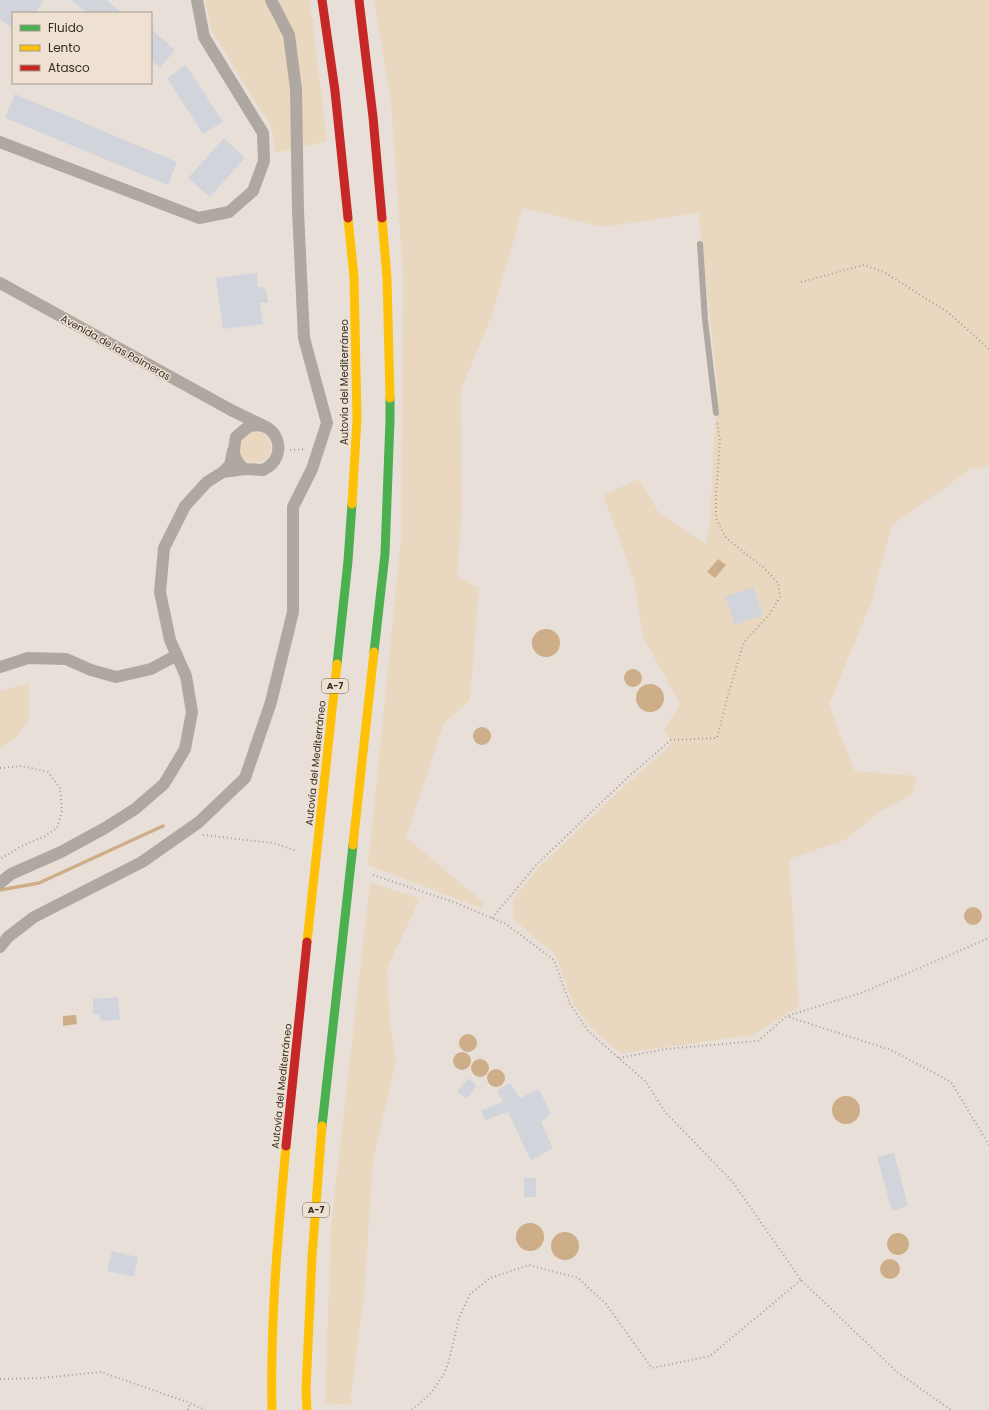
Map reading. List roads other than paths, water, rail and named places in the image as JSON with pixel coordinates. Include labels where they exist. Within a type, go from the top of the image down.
[{"type":"highway","name":"Autovía del Mediterráneo","points":[[272,1410],[271,1371],[276,1253],[289,1109],[348,561],[357,419],[354,277],[335,91],[322,0]]},
{"type":"highway","name":"A-7","points":[[306,1410],[312,1257],[323,1113],[340,971],[385,546],[390,420],[387,278],[373,117],[359,0]]},
{"type":"street","points":[[0,142],[199,218],[229,212],[253,191],[264,162],[263,133],[204,37],[197,0]]},
{"type":"street","points":[[0,948],[8,937],[34,918],[142,862],[199,822],[245,778],[271,702],[293,612],[293,507],[312,469],[327,423],[304,338],[298,211],[296,89],[290,35],[271,0]]},
{"type":"street","name":"Avenida de las Palmeras","points":[[0,283],[232,410],[268,428]]},
{"type":"street","points":[[0,883],[11,874],[61,852],[105,828],[135,809],[164,784],[185,749],[192,712],[186,676],[170,640],[160,592],[164,548],[185,506],[207,482],[223,472],[230,465],[238,423],[232,410]]},
{"type":"street","points":[[223,472],[245,469],[265,469],[277,459],[279,450],[277,438],[268,428],[260,425],[250,426],[236,437]]},
{"type":"street","points":[[233,450],[239,464],[245,469]]},
{"type":"street","points":[[0,667],[28,658],[66,659],[91,670],[116,676],[151,669],[177,655]]},
{"type":"lane","points":[[700,244],[705,320],[716,414]]},
{"type":"waterway","points":[[0,890],[39,883],[163,826]]}]
